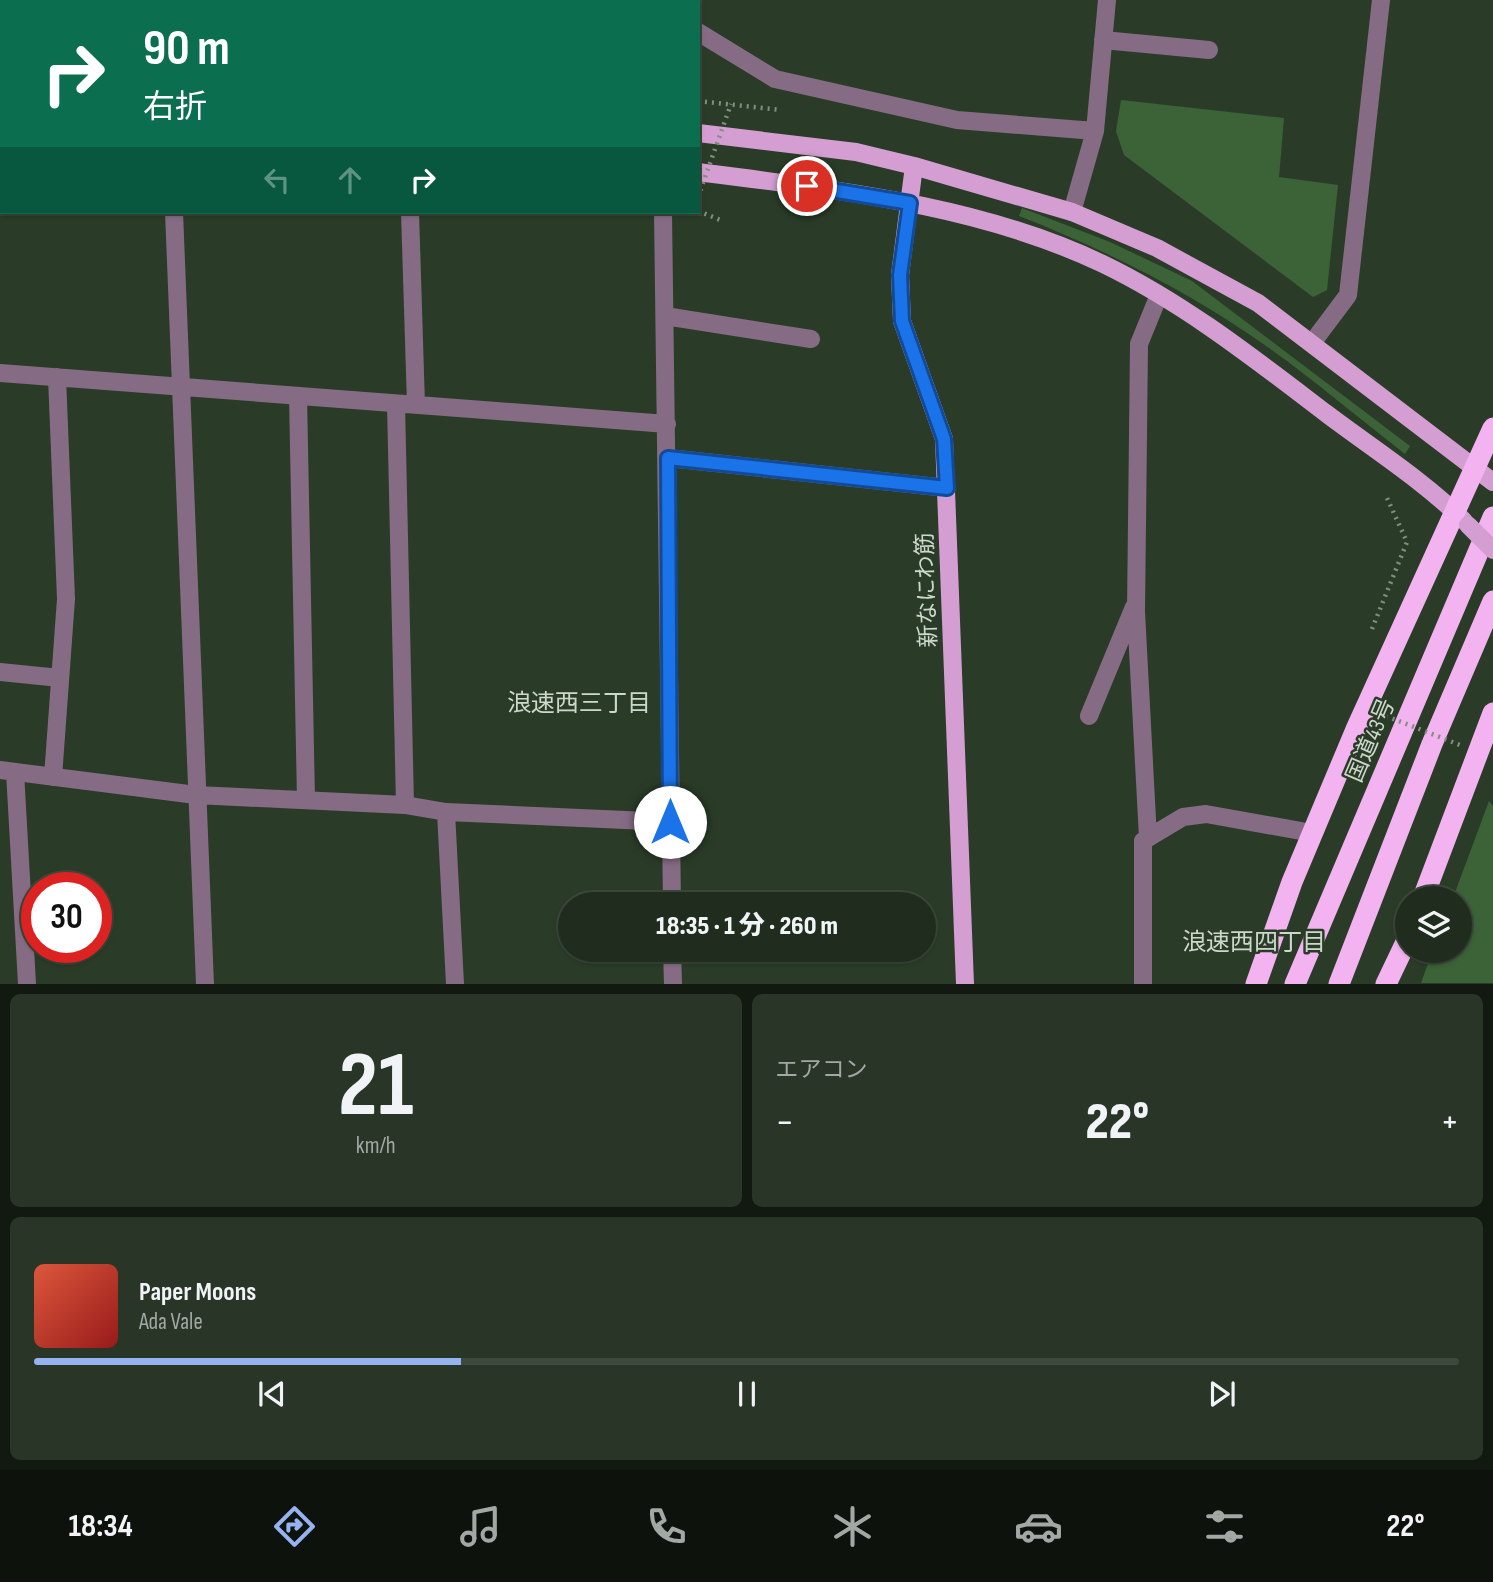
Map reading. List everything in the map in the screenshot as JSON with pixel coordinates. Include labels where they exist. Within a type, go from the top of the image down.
[{"type":"highway","points":[[1256,984],[1312,833],[1382,669],[1486,475],[1493,428]]},
{"type":"highway","name":"国道43号","points":[[1295,984],[1493,517]]},
{"type":"highway","points":[[1339,984],[1432,744],[1493,601]]},
{"type":"highway","points":[[1428,886],[1493,713]]},
{"type":"highway","points":[[1386,984],[1396,963]]},
{"type":"main road","points":[[700,133],[856,152],[914,166],[1072,212],[1157,248],[1258,303],[1486,475]]},
{"type":"main road","name":"新なにわ筋","points":[[914,166],[900,275],[902,321],[944,439],[965,984]]},
{"type":"main road","points":[[700,172],[910,203],[1030,234],[1103,264],[1159,295],[1256,359],[1462,519],[1493,550]]},
{"type":"street","points":[[1072,212],[1095,131],[1107,0]]},
{"type":"street","points":[[1312,343],[1348,295],[1381,0]]},
{"type":"street","points":[[700,33],[775,79],[957,120],[1095,131]]},
{"type":"street","points":[[1103,40],[1209,50]]},
{"type":"street","points":[[174,214],[205,984]]},
{"type":"street","points":[[410,214],[416,405]]},
{"type":"street","points":[[663,214],[672,892]]},
{"type":"street","points":[[1147,838],[1136,600],[1139,344],[1159,295]]},
{"type":"street","points":[[665,316],[811,339]]},
{"type":"street","points":[[0,373],[667,424]]},
{"type":"street","points":[[53,777],[66,599],[57,377]]},
{"type":"street","points":[[298,396],[306,800]]},
{"type":"street","points":[[396,404],[405,805]]},
{"type":"street","points":[[668,458],[947,488]]},
{"type":"street","points":[[1089,716],[1136,600]]},
{"type":"street","points":[[0,672],[60,678]]},
{"type":"street","points":[[27,984],[8,771],[196,796],[405,805],[446,811],[670,822]]},
{"type":"street","points":[[446,811],[455,984]]},
{"type":"street","points":[[1143,984],[1143,841],[1183,817],[1206,814],[1312,833]]},
{"type":"street","points":[[673,962],[673,984]]},
{"type":"path","points":[[700,102],[781,110]]},
{"type":"path","points":[[700,191],[731,104]]},
{"type":"path","points":[[700,212],[723,221]]},
{"type":"path","points":[[1386,716],[1460,745]]},
{"type":"green space","points":[[1121,100],[1284,118],[1279,177],[1338,185],[1327,290],[1313,297],[1124,155],[1116,131]]},
{"type":"green space","points":[[1022,208],[1110,242],[1192,281],[1410,446],[1405,454],[1287,361],[1224,318],[1124,262],[1019,216]]},
{"type":"green space","points":[[1489,801],[1493,806],[1493,983],[1421,983],[1428,963],[1472,963],[1472,886],[1457,886]]},
{"type":"district","name":"浪速西三丁目","points":[[579,703]]},
{"type":"district","name":"浪速西四丁目","points":[[1254,942]]},
{"type":"route","points":[[670,822],[668,458],[947,488],[944,439],[902,321],[900,275],[910,203],[807,186]]}]
